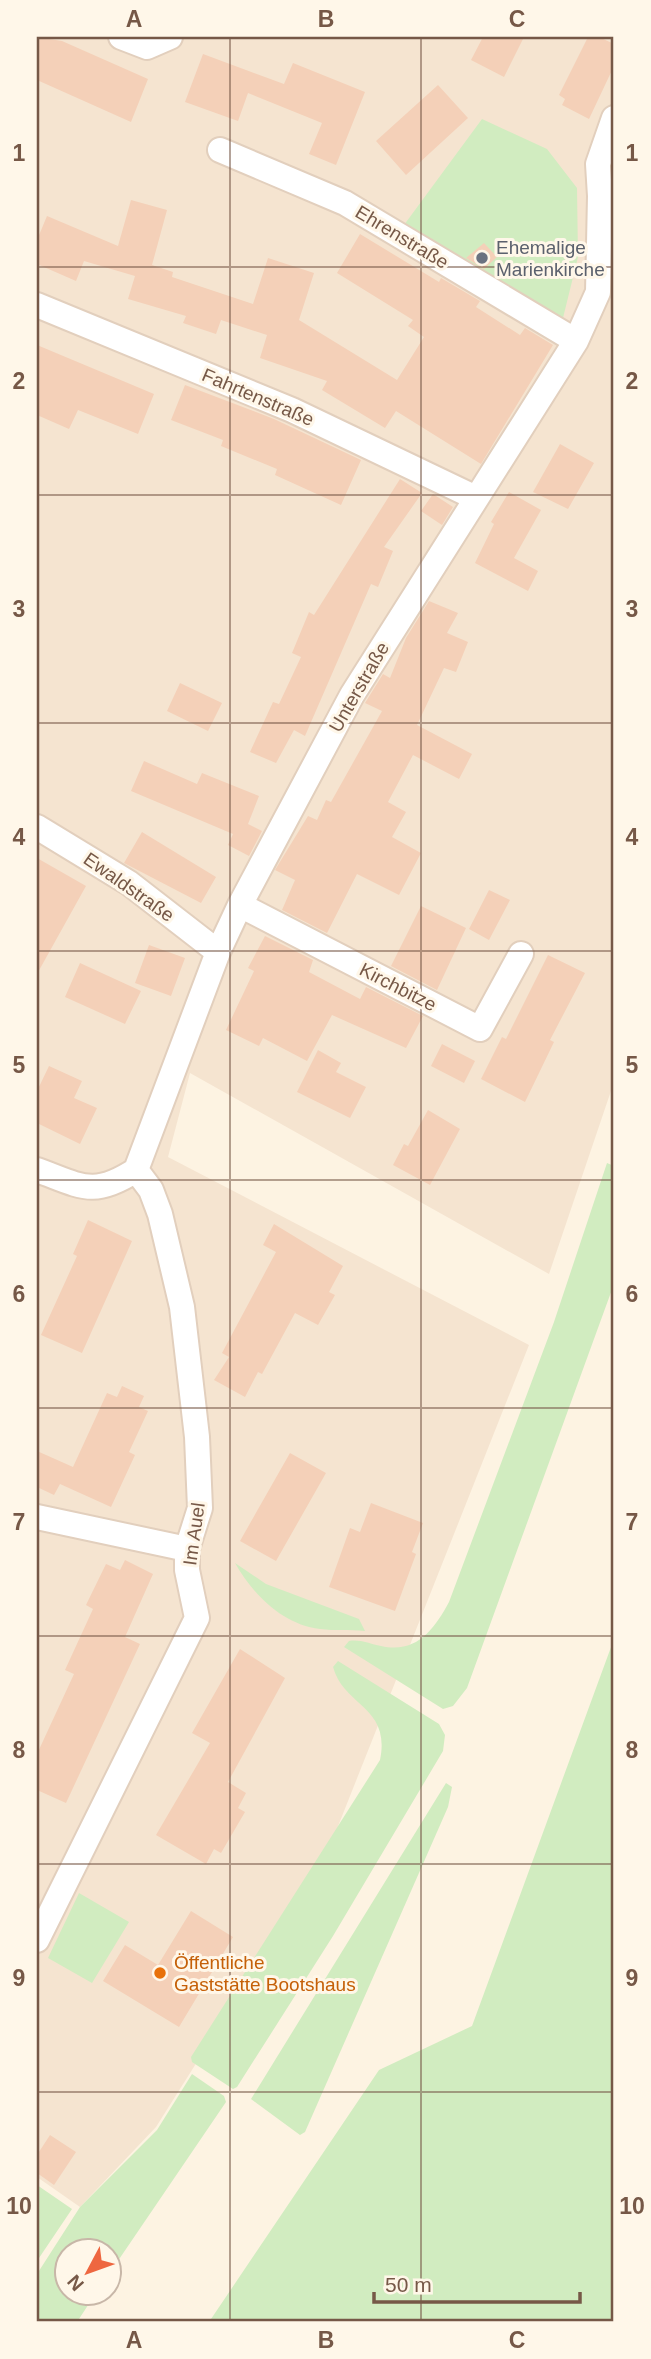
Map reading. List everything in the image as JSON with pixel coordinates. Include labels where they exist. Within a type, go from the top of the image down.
[{"type":"street","points":[[121,37],[147,47],[170,37]]},
{"type":"street","name":"Unterstraße","points":[[135,1170],[218,952],[240,905],[352,695],[576,341],[598,292],[598,164],[614,118]]},
{"type":"street","name":"Ehrenstraße","points":[[220,150],[345,202],[576,341]]},
{"type":"street","name":"Fahrtenstraße","points":[[37,306],[292,410],[476,498]]},
{"type":"street","name":"Ewaldstraße","points":[[37,827],[129,883],[218,952]]},
{"type":"street","name":"Kirchbitze","points":[[240,905],[480,1029],[521,954]]},
{"type":"street","points":[[37,1170],[86,1188],[112,1185],[135,1170]]},
{"type":"street","name":"Im Auel","points":[[37,1940],[43,1913],[197,1618],[187,1570],[187,1549],[200,1508],[197,1437],[182,1307],[160,1214],[151,1190],[135,1170]]},
{"type":"street","points":[[37,1517],[187,1549]]},
{"type":"shaded area","points":[[37,37],[614,37],[614,1082],[549,1274],[190,1073],[168,1157],[529,1345],[325,1859],[156,2127],[80,2207],[37,2177]]},
{"type":"green space","points":[[482,119],[547,149],[577,188],[578,257],[562,322],[404,225]]},
{"type":"green space","points":[[607,1163],[614,1166],[614,1284],[467,1688],[453,1706],[443,1709],[344,1647],[349,1641],[393,1648],[414,1643],[437,1622],[449,1602],[554,1322]]},
{"type":"green space","points":[[235,1563],[266,1584],[359,1619],[365,1631],[320,1629],[293,1621],[259,1596]]},
{"type":"green space","points":[[614,1639],[614,2322],[209,2322],[379,2070],[472,2026]]},
{"type":"green space","points":[[338,1661],[439,1724],[445,1735],[443,1751],[333,1936],[237,2087],[233,2089],[192,2062],[191,2057],[380,1760],[382,1742],[379,1728],[373,1717],[339,1680],[333,1667]]},
{"type":"green space","points":[[446,1783],[452,1787],[448,1807],[305,2132],[300,2135],[251,2099]]},
{"type":"green space","points":[[79,1893],[129,1922],[92,1983],[48,1958]]},
{"type":"green space","points":[[192,2074],[224,2096],[226,2102],[122,2255],[122,2236],[61,2236],[80,2207],[157,2130]]},
{"type":"green space","points":[[37,2185],[72,2209],[37,2261]]},
{"type":"green space","points":[[52,2251],[52,2306],[87,2306],[77,2322],[37,2322],[37,2274]]},
{"type":"building","points":[[37,37],[62,41],[148,79],[131,122],[37,80]]},
{"type":"building","points":[[483,37],[524,37],[504,77],[471,60]]},
{"type":"building","points":[[588,37],[599,37],[614,44],[614,66],[589,119],[562,105],[565,99],[559,95]]},
{"type":"building","points":[[203,54],[284,84],[293,63],[365,92],[336,165],[309,154],[322,123],[248,93],[238,121],[185,102]]},
{"type":"building","points":[[438,85],[468,118],[406,175],[376,141]]},
{"type":"building","points":[[131,200],[167,210],[152,265],[173,272],[172,277],[253,304],[268,258],[314,273],[299,320],[397,380],[424,337],[408,326],[413,320],[337,273],[360,234],[439,282],[441,278],[480,301],[476,307],[520,335],[525,328],[553,345],[481,464],[396,411],[385,428],[322,390],[327,381],[260,358],[267,335],[221,320],[216,334],[183,323],[186,316],[128,299],[135,276],[84,261],[76,281],[37,264],[37,240],[47,216],[118,246]]},
{"type":"building","name":"Ehemalige Marienkirche","points":[[484,243],[497,257],[484,269],[466,258]]},
{"type":"building","points":[[37,345],[154,394],[138,434],[78,410],[69,429],[37,415]]},
{"type":"building","points":[[185,385],[274,419],[361,460],[341,505],[275,475],[277,469],[221,446],[223,440],[171,420]]},
{"type":"building","points":[[560,444],[594,463],[568,509],[533,492]]},
{"type":"building","points":[[400,479],[422,493],[384,547],[393,551],[378,587],[371,584],[305,736],[294,730],[276,763],[250,752],[273,702],[279,704],[301,657],[292,653],[309,612],[314,615]]},
{"type":"building","points":[[509,492],[541,510],[514,558],[538,571],[528,591],[475,563],[494,524],[491,522]]},
{"type":"building","points":[[433,494],[453,507],[442,525],[421,511]]},
{"type":"building","points":[[429,601],[458,613],[447,633],[468,642],[456,672],[444,668],[417,725],[472,754],[459,779],[413,755],[388,802],[406,812],[392,837],[421,853],[399,895],[357,874],[327,933],[282,910],[295,880],[275,870],[308,816],[317,820],[326,800],[331,802],[382,711],[365,703],[383,674],[390,678],[406,638]]},
{"type":"building","points":[[180,683],[222,703],[208,731],[167,711]]},
{"type":"building","points":[[144,761],[197,784],[202,773],[259,796],[248,824],[262,831],[249,856],[228,845],[233,834],[131,791]]},
{"type":"building","points":[[142,832],[216,877],[201,903],[124,863]]},
{"type":"building","points":[[37,858],[86,886],[37,974]]},
{"type":"building","points":[[489,890],[510,900],[489,940],[469,929]]},
{"type":"building","points":[[421,906],[466,928],[437,990],[391,966]]},
{"type":"building","points":[[265,936],[313,960],[309,972],[360,999],[366,987],[423,1016],[406,1048],[332,1015],[307,1061],[263,1038],[259,1046],[226,1030],[254,971],[248,968]]},
{"type":"building","points":[[149,945],[185,958],[171,996],[135,983]]},
{"type":"building","points":[[548,955],[585,973],[550,1040],[554,1042],[525,1102],[481,1079],[502,1037],[506,1039]]},
{"type":"building","points":[[80,963],[141,991],[125,1024],[65,997]]},
{"type":"building","points":[[442,1044],[475,1061],[464,1083],[431,1066]]},
{"type":"building","points":[[318,1050],[341,1063],[336,1072],[366,1087],[350,1118],[297,1092]]},
{"type":"building","points":[[49,1066],[82,1081],[74,1098],[97,1108],[80,1144],[37,1123],[37,1091]]},
{"type":"building","points":[[428,1110],[460,1129],[430,1185],[393,1165],[404,1144],[408,1146]]},
{"type":"building","points":[[88,1220],[132,1241],[82,1353],[41,1335],[77,1256],[73,1254]]},
{"type":"building","points":[[274,1224],[343,1266],[329,1292],[335,1295],[318,1325],[295,1313],[262,1374],[258,1372],[245,1397],[214,1380],[229,1357],[222,1353],[276,1252],[263,1245]]},
{"type":"building","points":[[122,1386],[144,1396],[139,1407],[148,1411],[129,1452],[135,1455],[111,1507],[60,1484],[54,1495],[37,1487],[37,1451],[73,1467],[107,1393],[117,1397]]},
{"type":"building","points":[[290,1453],[326,1473],[276,1561],[240,1541]]},
{"type":"building","points":[[371,1503],[423,1523],[412,1552],[416,1554],[395,1611],[329,1587],[350,1528],[360,1532]]},
{"type":"building","points":[[125,1560],[153,1574],[125,1637],[140,1644],[66,1803],[37,1790],[37,1754],[74,1674],[65,1670],[93,1609],[86,1605],[106,1564],[120,1570]]},
{"type":"building","points":[[240,1649],[285,1678],[228,1782],[246,1793],[238,1808],[245,1812],[221,1853],[214,1849],[206,1864],[156,1835],[210,1743],[192,1733]]},
{"type":"building","name":"Öffentliche Gaststätte Bootshaus","points":[[191,1911],[233,1937],[179,2027],[103,1981],[125,1945],[158,1965]]},
{"type":"building","points":[[50,2135],[76,2152],[54,2185],[37,2173],[37,2155]]},
{"type":"place","name":"Ehemalige Marienkirche","points":[[482,258]]},
{"type":"place","name":"Öffentliche Gaststätte Bootshaus","points":[[160,1973]]}]
